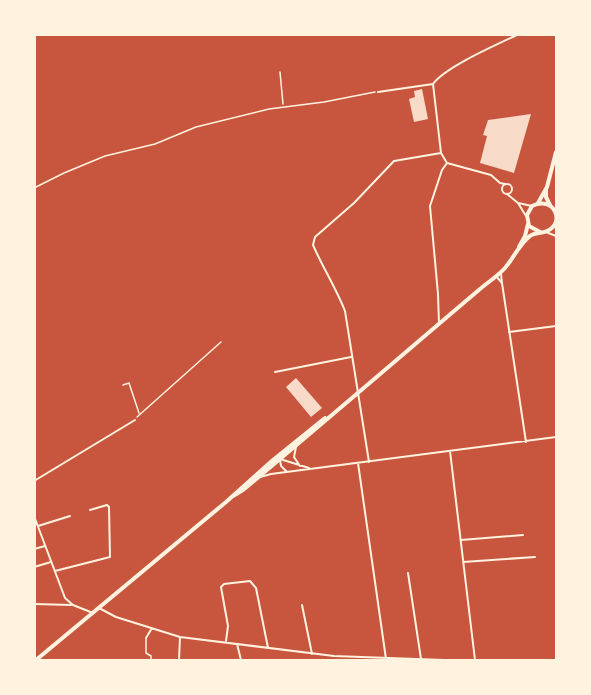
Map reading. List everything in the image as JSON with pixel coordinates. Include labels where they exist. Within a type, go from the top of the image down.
[{"type":"main road","points":[[527,221],[534,231],[540,232],[546,232],[555,223],[554,208],[546,197],[556,152]]},
{"type":"main road","points":[[509,263],[525,236],[528,212],[547,187]]},
{"type":"main road","points":[[535,204],[543,202],[554,208]]},
{"type":"main road","points":[[257,476],[297,445],[501,272],[527,238],[540,232]]},
{"type":"main road","points":[[36,660],[340,407]]},
{"type":"street","points":[[378,92],[433,84],[438,78],[472,57],[519,34]]},
{"type":"street","points":[[433,84],[441,153],[447,163],[491,175],[511,185],[514,199]]},
{"type":"street","points":[[369,462],[345,311],[339,295],[325,273],[314,241],[315,237],[354,203],[394,161],[441,153]]},
{"type":"street","points":[[439,324],[430,206],[442,170],[447,163]]},
{"type":"street","points":[[497,180],[502,190],[518,204],[527,221]]},
{"type":"street","points":[[502,190],[505,184]]},
{"type":"street","points":[[507,194],[512,190]]},
{"type":"street","points":[[518,204],[535,204]]},
{"type":"street","points":[[546,232],[556,235],[555,223]]},
{"type":"street","points":[[501,272],[526,442]]},
{"type":"street","points":[[496,276],[502,283]]},
{"type":"street","points":[[509,332],[556,326]]},
{"type":"street","points":[[275,372],[351,357]]},
{"type":"street","points":[[34,481],[135,420]]},
{"type":"street","points":[[287,472],[281,466],[280,459],[286,450],[311,429]]},
{"type":"street","points":[[257,476],[556,438]]},
{"type":"street","points":[[297,445],[294,457],[300,466]]},
{"type":"street","points":[[450,451],[475,660]]},
{"type":"street","points":[[280,459],[315,469]]},
{"type":"street","points":[[358,463],[387,660]]},
{"type":"street","points":[[55,571],[110,557],[109,507],[107,505],[90,510]]},
{"type":"street","points":[[34,516],[65,598],[93,613]]},
{"type":"street","points":[[38,526],[70,516]]},
{"type":"street","points":[[461,540],[523,535]]},
{"type":"street","points":[[34,549],[45,546]]},
{"type":"street","points":[[464,561],[534,557]]},
{"type":"street","points":[[34,567],[51,562]]},
{"type":"street","points":[[408,573],[421,659]]},
{"type":"street","points":[[226,642],[228,629],[221,587],[224,584],[250,581],[256,588],[268,648]]},
{"type":"street","points":[[34,604],[73,604]]},
{"type":"street","points":[[302,605],[312,654]]},
{"type":"street","points":[[99,608],[116,617],[180,637],[312,654],[387,660],[444,660]]},
{"type":"street","points":[[151,660],[151,656],[146,653],[146,638],[152,628]]},
{"type":"street","points":[[179,660],[180,637]]},
{"type":"street","points":[[237,644],[241,660]]},
{"type":"path","points":[[280,72],[284,106]]},
{"type":"path","points":[[34,188],[105,156],[155,144],[196,127],[284,106],[324,102],[378,92]]},
{"type":"path","points":[[135,420],[221,342]]},
{"type":"path","points":[[123,385],[129,383],[139,414]]},
{"type":"building","points":[[422,89],[428,119],[414,122],[409,99],[415,97],[414,91]]},
{"type":"building","points":[[531,114],[514,173],[480,163],[487,136],[483,135],[488,120]]},
{"type":"building","points":[[296,378],[322,408],[311,417],[286,387]]}]
